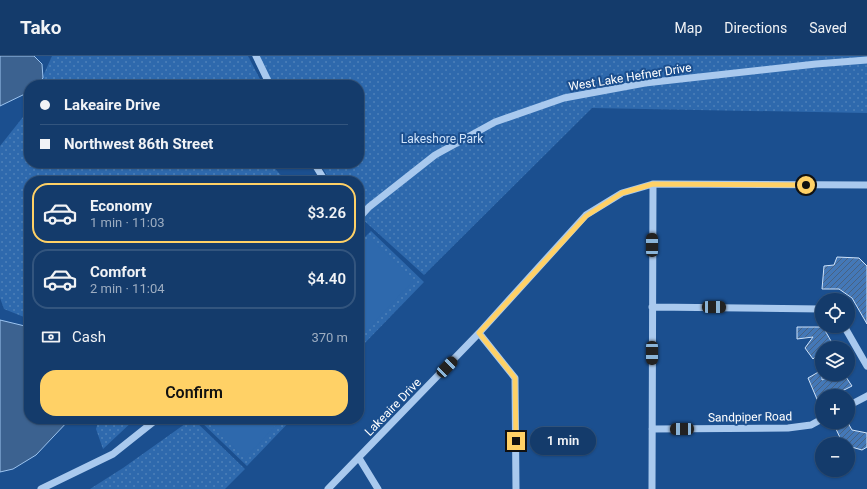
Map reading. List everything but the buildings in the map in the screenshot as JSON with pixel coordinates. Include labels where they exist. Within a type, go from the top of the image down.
[{"type":"street","points":[[256,56],[268,80]]},
{"type":"street","name":"West Lake Hefner Drive","points":[[364,212],[435,155],[495,122],[564,98],[645,83],[816,64],[867,60]]},
{"type":"street","points":[[652,489],[653,184]]},
{"type":"street","name":"Lakeaire Drive","points":[[328,489],[479,333],[586,216],[622,193],[653,184],[867,185]]},
{"type":"street","points":[[652,306],[815,309]]},
{"type":"street","points":[[479,333],[515,378],[516,489]]},
{"type":"street","points":[[848,333],[867,366]]},
{"type":"street","points":[[855,402],[867,396]]},
{"type":"street","name":"Sandpiper Road","points":[[652,429],[788,428],[815,422]]},
{"type":"street","points":[[41,489],[113,454],[151,424]]},
{"type":"street","points":[[359,458],[378,489]]},
{"type":"green space","points":[[52,56],[248,56],[260,80],[41,80]]},
{"type":"green space","name":"Lakeshore Park","points":[[252,56],[867,56],[867,113],[592,108],[424,275],[364,221],[364,176],[328,176],[322,168],[364,168],[364,80],[266,80]]},
{"type":"green space","points":[[24,116],[24,168],[274,168],[282,176],[24,176],[24,317],[4,309],[0,298],[0,146]]},
{"type":"green space","points":[[371,231],[424,282],[364,344],[364,238]]},
{"type":"green space","points":[[369,238],[414,280],[364,333],[364,243]]},
{"type":"green space","points":[[98,424],[130,424],[103,449],[96,429]]},
{"type":"green space","points":[[185,424],[198,424],[245,469],[225,489],[90,489],[123,468]]},
{"type":"green space","points":[[203,424],[287,424],[247,466]]},
{"type":"green space","points":[[209,424],[277,424],[245,458]]},
{"type":"shaded area","points":[[0,56],[34,56],[42,64],[43,78],[41,80],[24,80],[24,94],[0,106]]},
{"type":"shaded area","points":[[0,320],[24,326],[24,424],[65,424],[36,455],[13,469],[0,472]]},
{"type":"route","points":[[516,441],[515,378],[479,333],[586,216],[622,193],[653,184],[806,185]]}]
